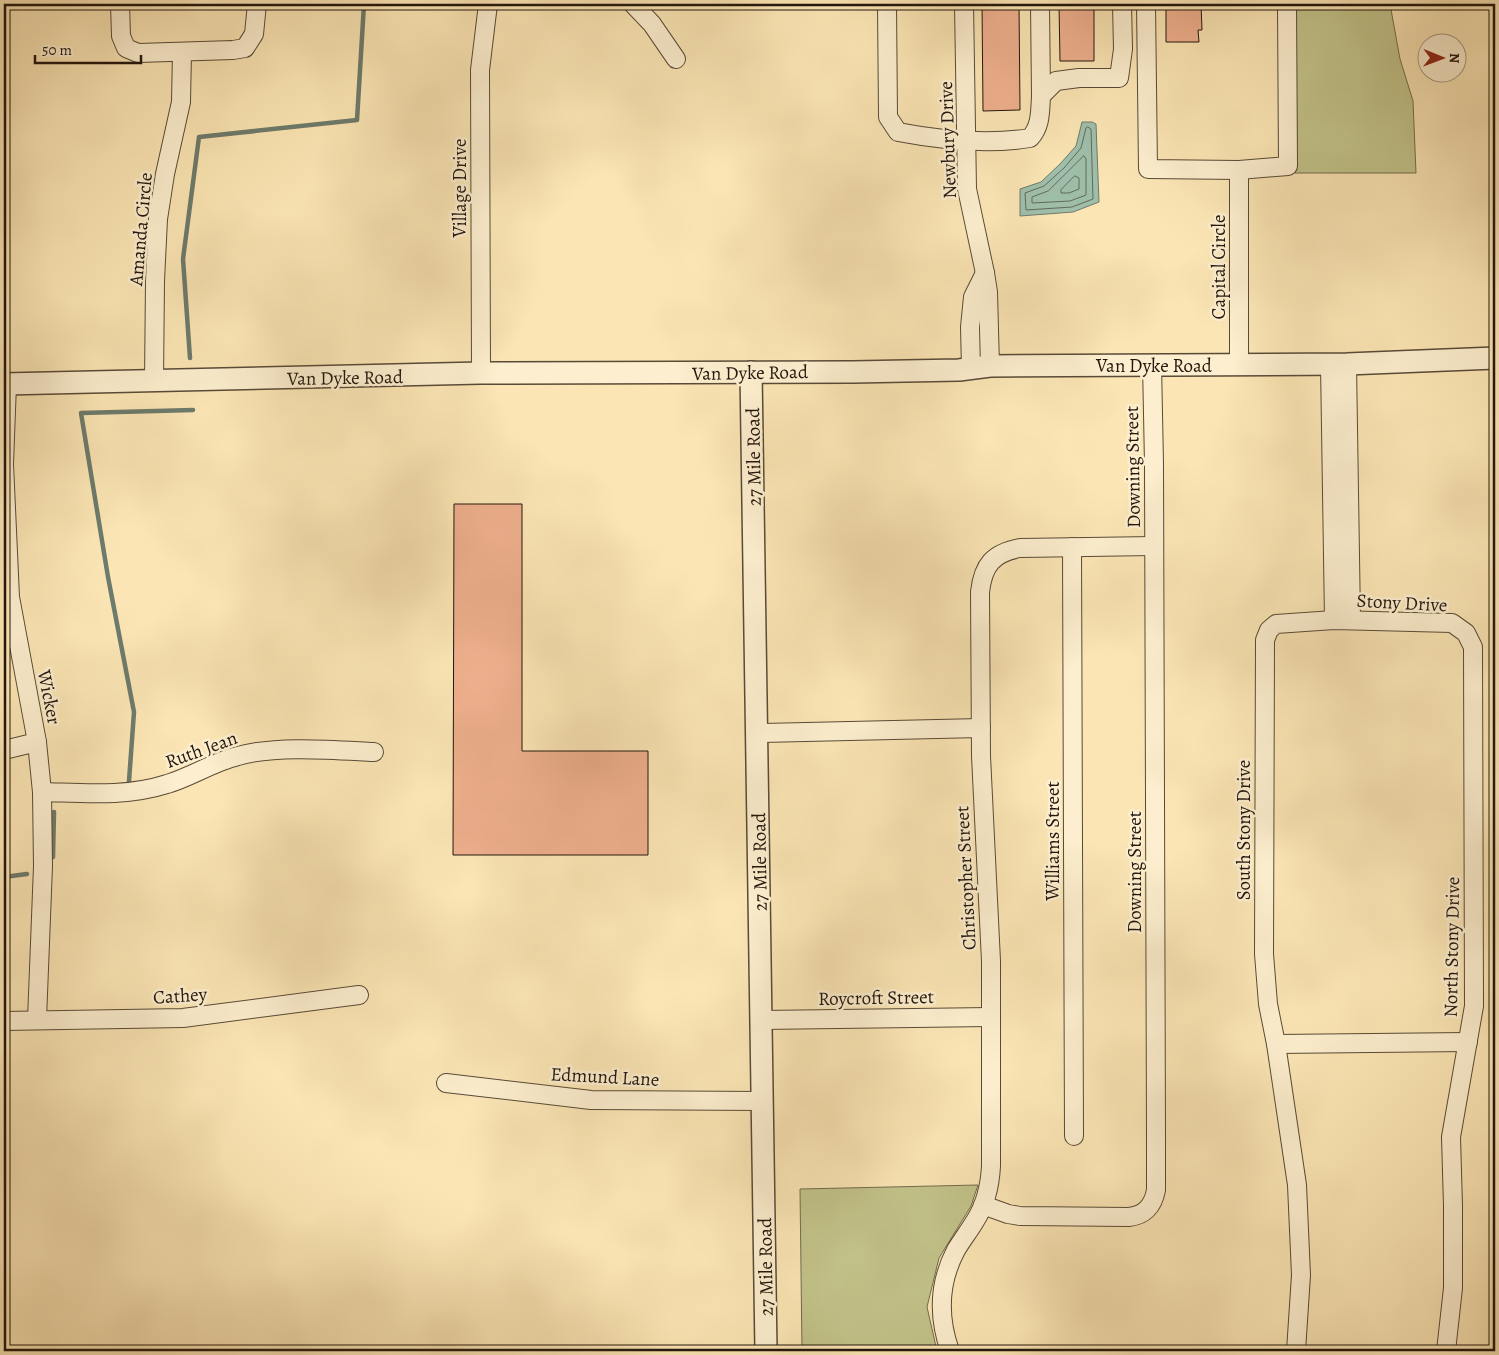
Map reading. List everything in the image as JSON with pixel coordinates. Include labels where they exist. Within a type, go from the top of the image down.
[{"type":"street","points":[[120,4],[120,36],[126,48],[138,53],[245,48],[254,34],[257,4]]},
{"type":"street","name":"Village Drive","points":[[480,373],[480,70],[488,4]]},
{"type":"street","points":[[633,4],[652,24],[676,59]]},
{"type":"street","points":[[887,4],[888,116],[898,132],[923,137],[1007,142],[1030,138],[1036,131],[1040,116],[1040,4]]},
{"type":"street","name":"Newbury Drive","points":[[964,4],[967,189],[985,273],[973,297],[970,327],[981,367]]},
{"type":"street","points":[[1119,78],[1123,49],[1122,4]]},
{"type":"street","points":[[1146,4],[1148,169],[1239,170],[1288,166],[1287,4]]},
{"type":"street","name":"Amanda Circle","points":[[154,381],[158,219],[164,174],[181,102],[182,52]]},
{"type":"street","points":[[1041,96],[1056,81],[1080,78],[1147,80]]},
{"type":"street","name":"Capital Circle","points":[[1239,170],[1239,364]]},
{"type":"street","name":"Van Dyke Road","points":[[5,384],[480,373],[853,372],[959,370],[981,367],[1152,364],[1338,364],[1495,358]]},
{"type":"street","name":"Downing Street","points":[[983,1205],[1008,1214],[1020,1216],[1128,1217],[1141,1214],[1152,1205],[1155,1198],[1152,364]]},
{"type":"street","points":[[1338,364],[1342,620]]},
{"type":"street","name":"27 Mile Road","points":[[751,372],[766,1351]]},
{"type":"street","name":"Wicker","points":[[5,384],[4,464],[10,597],[37,742],[42,792],[43,866],[37,1020]]},
{"type":"street","name":"Christopher Street","points":[[950,1351],[942,1322],[941,1307],[946,1276],[957,1249],[975,1222],[983,1205],[990,1179],[991,1166],[990,934],[980,728],[980,592],[982,579],[985,568],[992,560],[1009,550],[1072,546],[1154,546]]},
{"type":"street","name":"Williams Street","points":[[1072,546],[1074,1136]]},
{"type":"street","name":"Stony Drive","points":[[1342,620],[1452,623],[1466,633]]},
{"type":"street","name":"South Stony Drive","points":[[1296,1351],[1301,1275],[1297,1185],[1276,1044],[1268,1004],[1264,954],[1265,640],[1269,630],[1276,624],[1342,620]]},
{"type":"street","name":"North Stony Drive","points":[[1446,1351],[1453,1288],[1451,1137],[1474,1006],[1473,647],[1466,633]]},
{"type":"street","points":[[757,733],[980,728]]},
{"type":"street","points":[[4,750],[37,742]]},
{"type":"street","name":"Ruth Jean","points":[[42,792],[128,793],[167,784],[238,756],[271,751],[374,752]]},
{"type":"street","name":"Cathey","points":[[4,1021],[183,1018],[359,994]]},
{"type":"street","name":"Roycroft Street","points":[[762,1020],[990,1017]]},
{"type":"street","points":[[1276,1044],[1468,1042]]},
{"type":"street","name":"Edmund Lane","points":[[446,1083],[591,1100],[763,1101]]},
{"type":"green space","points":[[1295,4],[1390,4],[1400,59],[1413,101],[1416,173],[1295,173]]},
{"type":"green space","points":[[978,1185],[971,1206],[939,1258],[927,1307],[937,1351],[802,1351],[800,1189]]},
{"type":"water","points":[[1082,122],[1096,124],[1099,202],[1073,212],[1020,216],[1020,189],[1041,182],[1060,164],[1076,146]]},
{"type":"building","points":[[982,4],[1019,4],[1020,110],[983,111]]},
{"type":"building","points":[[1059,4],[1094,4],[1094,61],[1060,61]]},
{"type":"building","points":[[1166,4],[1201,4],[1202,30],[1198,30],[1199,42],[1166,42]]},
{"type":"building","points":[[454,504],[522,504],[522,751],[648,751],[648,855],[453,855]]},
{"type":"waterway","points":[[190,358],[183,259],[199,137],[357,120],[364,4]]},
{"type":"waterway","points":[[129,781],[134,712],[108,577],[81,413],[193,410]]},
{"type":"waterway","points":[[53,857],[54,812]]},
{"type":"waterway","points":[[4,877],[27,874]]}]
